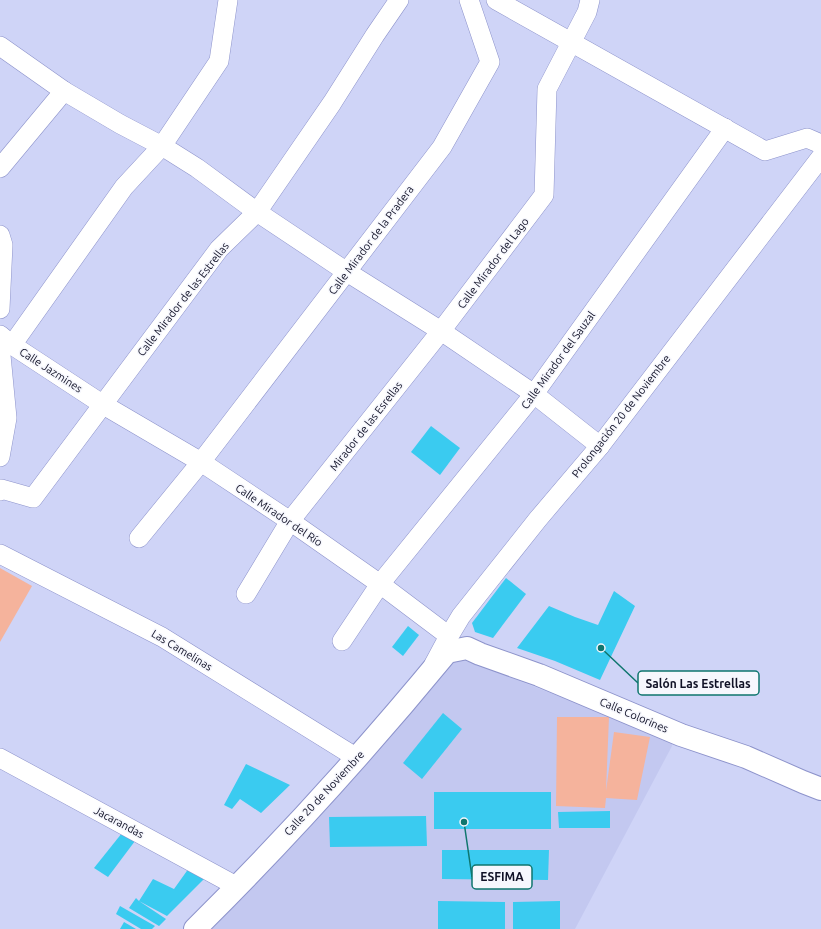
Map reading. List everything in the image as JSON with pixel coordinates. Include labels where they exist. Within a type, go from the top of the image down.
[{"type":"main road","name":"Calle 20 de Noviembre","points":[[195,929],[238,887],[357,758],[454,645]]},
{"type":"main road","name":"Calle Colorines","points":[[454,645],[539,675],[682,735],[746,758],[821,789]]},
{"type":"street","points":[[0,457],[7,418],[4,342],[124,187],[162,146],[219,61],[228,0]]},
{"type":"street","name":"Calle Mirador de las Estrellas","points":[[0,489],[33,498],[219,249],[257,212],[332,103],[399,0]]},
{"type":"street","name":"Calle Mirador de la Pradera","points":[[139,538],[201,462],[442,147],[490,62],[469,0]]},
{"type":"street","points":[[496,0],[765,151],[807,138],[821,144]]},
{"type":"street","points":[[572,42],[587,12],[590,0]]},
{"type":"street","name":"Calle Mirador del Lago","points":[[441,331],[544,195],[547,89],[572,42]]},
{"type":"street","points":[[0,46],[64,91],[120,124],[162,146],[197,168],[257,212],[347,272],[441,331],[534,394],[600,446]]},
{"type":"street","points":[[0,168],[64,91]]},
{"type":"street","name":"Calle Mirador del Sauzal","points":[[342,641],[380,584],[534,394],[725,128]]},
{"type":"street","name":"Prolongación 20 de Noviembre","points":[[454,645],[461,616],[538,518],[600,446],[821,157]]},
{"type":"street","points":[[0,235],[3,245],[0,309]]},
{"type":"street","name":"Mirador de las Esrellas","points":[[246,594],[290,521],[441,331]]},
{"type":"street","name":"Calle Jazmines","points":[[4,342],[102,404]]},
{"type":"street","name":"Calle Mirador del Río","points":[[102,404],[201,462],[290,521],[380,584],[454,645]]},
{"type":"street","name":"Las Camelinas","points":[[0,554],[162,637],[357,758]]},
{"type":"street","name":"Jacarandas","points":[[0,758],[238,887]]},
{"type":"shaded area","points":[[0,568],[32,586],[0,642]]},
{"type":"shaded area","points":[[457,661],[473,663],[669,739],[672,742],[672,746],[575,929],[199,929],[448,665]]},
{"type":"shaded area","points":[[557,717],[609,717],[606,791],[614,732],[650,737],[637,800],[606,798],[605,808],[556,806]]},
{"type":"building","points":[[431,426],[460,448],[440,475],[411,452]]},
{"type":"building","points":[[506,578],[526,594],[493,638],[475,632],[472,623]]},
{"type":"building","points":[[614,591],[635,606],[600,680],[555,661],[517,648],[549,606],[598,625]]},
{"type":"building","points":[[408,626],[419,635],[403,656],[392,647]]},
{"type":"building","points":[[443,713],[462,729],[422,779],[403,763]]},
{"type":"building","points":[[246,764],[290,785],[261,813],[240,799],[232,809],[224,805]]},
{"type":"building","points":[[434,792],[551,792],[551,829],[434,829]]},
{"type":"building","points":[[610,811],[610,828],[559,828],[558,812]]},
{"type":"building","points":[[426,816],[427,846],[330,847],[329,817]]},
{"type":"building","points":[[122,833],[135,841],[108,877],[94,868]]},
{"type":"building","points":[[442,850],[549,850],[548,880],[442,879]]},
{"type":"building","points":[[189,868],[205,878],[167,916],[139,901],[153,879],[174,889]]},
{"type":"building","points":[[136,898],[166,919],[159,926],[129,908]]},
{"type":"building","points":[[438,901],[505,902],[505,929],[438,929]]},
{"type":"building","points":[[560,901],[560,929],[513,929],[513,902]]},
{"type":"building","points":[[120,906],[155,926],[152,929],[141,929],[116,914]]},
{"type":"building","points":[[124,922],[136,929],[120,929]]},
{"type":"place","name":"Salón Las Estrellas","points":[[601,648]]},
{"type":"place","name":"ESFIMA","points":[[464,822]]}]
